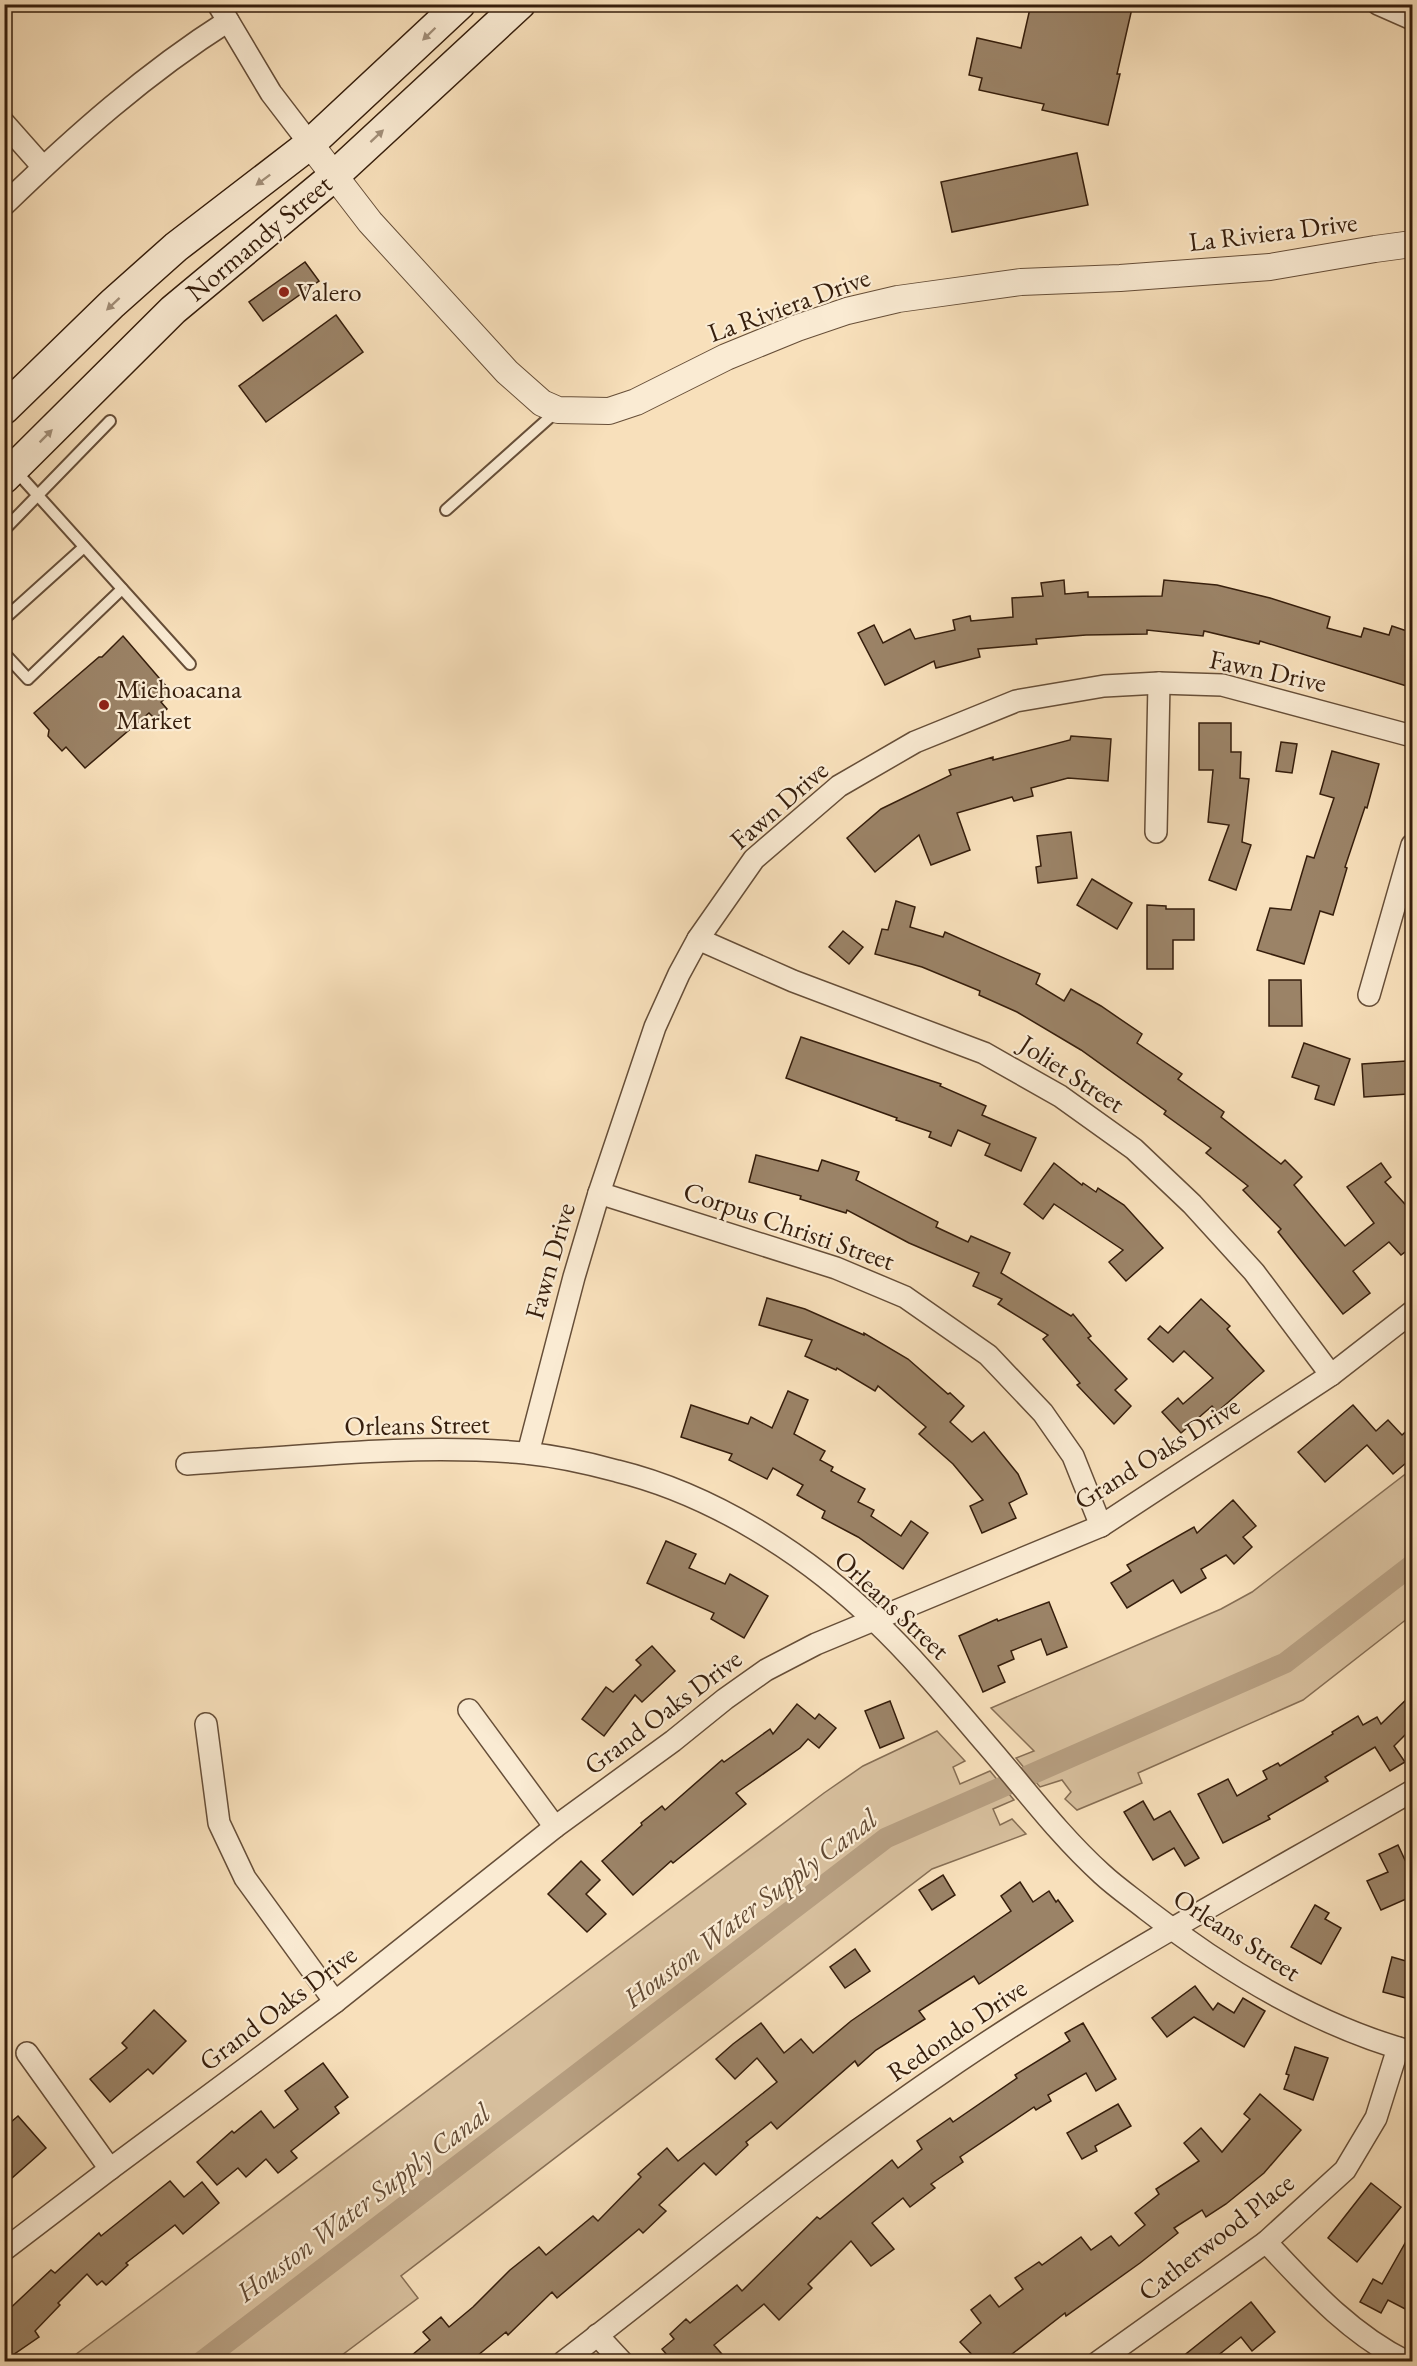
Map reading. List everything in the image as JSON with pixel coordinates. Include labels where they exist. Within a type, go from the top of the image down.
[{"type":"main road","name":"Normandy Street","points":[[4,409],[112,304],[176,247],[310,144],[460,4]]},
{"type":"main road","name":"Normandy Street","points":[[9,473],[173,310],[334,176],[520,4]]},
{"type":"main road","points":[[36,378],[72,410]]},
{"type":"street","points":[[1378,4],[1413,19]]},
{"type":"street","points":[[4,205],[107,109],[196,41],[223,13],[271,93],[310,144]]},
{"type":"street","points":[[4,123],[43,167]]},
{"type":"street","name":"La Riviera Drive","points":[[310,144],[370,222],[507,372],[542,403],[558,410],[609,411],[636,402],[726,357],[797,328],[847,311],[898,298],[1021,282],[1119,278],[1270,267],[1413,244]]},
{"type":"street","points":[[1156,832],[1159,683]]},
{"type":"street","name":"Fawn Drive","points":[[528,1453],[574,1277],[599,1193],[655,1027],[679,974],[698,939],[754,859],[839,786],[915,742],[1016,700],[1104,686],[1159,683],[1222,685],[1413,736]]},
{"type":"street","points":[[1369,995],[1413,845]]},
{"type":"street","name":"Joliet Street","points":[[698,939],[793,981],[984,1053],[1060,1096],[1134,1149],[1192,1204],[1254,1272],[1330,1375]]},
{"type":"street","name":"Corpus Christi Street","points":[[599,1193],[836,1268],[905,1296],[988,1355],[1043,1413],[1073,1456],[1101,1526]]},
{"type":"street","name":"Grand Oaks Drive","points":[[4,2250],[335,2002],[555,1827],[673,1741],[724,1699],[766,1671],[816,1644],[1101,1526],[1330,1375],[1413,1312]]},
{"type":"street","name":"Orleans Street","points":[[187,1464],[431,1449],[528,1453],[619,1471],[688,1495],[747,1524],[817,1570],[875,1621],[940,1690],[1030,1799],[1103,1875],[1173,1930],[1213,1958],[1318,2018],[1405,2050]]},
{"type":"street","points":[[469,1710],[555,1827]]},
{"type":"street","points":[[206,1724],[219,1823],[245,1878],[335,2002]]},
{"type":"street","name":"Redondo Drive","points":[[563,2361],[861,2130],[940,2074],[1101,1970],[1413,1791]]},
{"type":"street","name":"Catherwood Place","points":[[1098,2361],[1266,2242],[1345,2170],[1376,2118],[1405,2050]]},
{"type":"street","points":[[27,2053],[110,2169]]},
{"type":"street","points":[[1266,2242],[1330,2310],[1390,2353],[1407,2361]]},
{"type":"street","points":[[597,2335],[622,2361]]},
{"type":"lane","points":[[446,510],[558,410]]},
{"type":"lane","points":[[4,530],[110,421]]},
{"type":"lane","points":[[9,473],[38,496],[190,664]]},
{"type":"lane","points":[[4,619],[84,547]]},
{"type":"lane","points":[[4,653],[28,679],[122,589]]},
{"type":"shaded area","points":[[1412,1469],[1412,1615],[1303,1700],[1138,1773],[1142,1783],[1077,1810],[1065,1799],[1071,1792],[1062,1780],[1040,1787],[1016,1758],[1034,1751],[991,1708],[1221,1609],[1252,1592]]},
{"type":"shaded area","points":[[937,1731],[965,1761],[953,1767],[960,1784],[990,1771],[1014,1800],[993,1809],[1000,1825],[1012,1819],[1026,1834],[932,1869],[401,2276],[418,2298],[334,2361],[67,2361],[824,1793],[863,1766]]},
{"type":"building","points":[[1031,4],[1133,4],[1108,125],[1042,110],[1044,104],[979,90],[982,78],[969,75],[977,38],[1021,48]]},
{"type":"building","points":[[1077,153],[1088,205],[952,232],[941,182]]},
{"type":"building","name":"Valero","points":[[305,262],[319,281],[263,321],[249,302]]},
{"type":"building","points":[[336,315],[363,352],[266,422],[239,386]]},
{"type":"building","points":[[1064,580],[1065,594],[1088,592],[1088,597],[1162,596],[1164,580],[1217,585],[1270,598],[1330,617],[1327,628],[1361,637],[1364,628],[1389,635],[1392,626],[1413,633],[1413,688],[1260,641],[1259,644],[1204,631],[1203,636],[1147,630],[1147,634],[1036,639],[1037,644],[978,649],[980,657],[936,668],[934,661],[885,685],[858,633],[874,625],[883,643],[910,629],[915,639],[955,630],[953,620],[970,616],[971,621],[1013,617],[1012,598],[1043,596],[1041,583]]},
{"type":"building","name":"Michoacana Market","points":[[123,636],[172,693],[161,702],[167,709],[155,719],[149,713],[85,768],[66,747],[62,751],[48,736],[49,730],[34,713],[99,657],[102,657]]},
{"type":"building","points":[[1199,723],[1231,723],[1231,752],[1241,752],[1240,778],[1249,779],[1242,842],[1251,845],[1236,890],[1209,880],[1229,825],[1208,822],[1213,770],[1199,770]]},
{"type":"building","points":[[1071,736],[1111,739],[1108,781],[1068,778],[1031,788],[1033,796],[1014,801],[1012,797],[957,813],[970,850],[931,865],[919,835],[875,872],[847,838],[881,809],[951,775],[949,770],[993,757],[993,760],[1070,740]]},
{"type":"building","points":[[1281,742],[1297,744],[1292,773],[1276,771]]},
{"type":"building","points":[[1332,751],[1379,764],[1367,808],[1365,807],[1345,867],[1347,868],[1333,915],[1320,911],[1304,964],[1257,950],[1270,908],[1291,910],[1307,856],[1314,858],[1334,798],[1320,794]]},
{"type":"building","points":[[1071,832],[1077,878],[1038,883],[1036,867],[1041,866],[1037,836]]},
{"type":"building","points":[[1092,879],[1132,903],[1117,929],[1077,905]]},
{"type":"building","points":[[896,901],[915,907],[910,927],[943,937],[945,932],[1040,974],[1036,984],[1064,1001],[1071,989],[1142,1034],[1137,1043],[1182,1074],[1178,1079],[1224,1112],[1221,1117],[1281,1164],[1285,1160],[1302,1177],[1294,1185],[1345,1246],[1374,1223],[1347,1187],[1381,1163],[1391,1177],[1385,1182],[1413,1213],[1413,1246],[1401,1255],[1389,1242],[1353,1271],[1370,1293],[1343,1314],[1278,1232],[1281,1229],[1243,1190],[1248,1186],[1206,1153],[1211,1148],[1164,1114],[1166,1111],[1081,1050],[1017,1012],[979,995],[980,991],[922,967],[875,954],[882,929],[888,930]]},
{"type":"building","points":[[1147,905],[1166,906],[1166,909],[1194,909],[1194,940],[1173,940],[1173,969],[1147,969]]},
{"type":"building","points":[[843,931],[863,947],[849,964],[829,947]]},
{"type":"building","points":[[1269,980],[1301,980],[1302,1026],[1269,1026]]},
{"type":"building","points":[[801,1037],[941,1084],[940,1086],[986,1106],[982,1115],[1036,1138],[1021,1171],[985,1155],[990,1144],[958,1130],[951,1146],[929,1137],[931,1132],[786,1078]]},
{"type":"building","points":[[1304,1043],[1350,1059],[1334,1105],[1315,1099],[1319,1086],[1292,1077]]},
{"type":"building","points":[[1406,1061],[1408,1094],[1364,1097],[1362,1064]]},
{"type":"building","points":[[756,1155],[818,1171],[822,1160],[859,1172],[856,1180],[938,1222],[936,1227],[968,1242],[971,1236],[1010,1253],[1001,1273],[1071,1316],[1073,1314],[1091,1336],[1088,1338],[1127,1379],[1115,1390],[1131,1406],[1114,1424],[1077,1385],[1080,1383],[1043,1339],[1048,1335],[998,1304],[1002,1299],[973,1286],[979,1273],[909,1243],[847,1210],[846,1213],[800,1199],[801,1196],[749,1182]]},
{"type":"building","points":[[1054,1163],[1082,1185],[1083,1183],[1096,1192],[1098,1188],[1124,1205],[1163,1248],[1126,1281],[1109,1262],[1123,1250],[1054,1204],[1043,1219],[1024,1204]]},
{"type":"building","points":[[767,1298],[805,1309],[864,1335],[864,1333],[908,1359],[948,1394],[950,1393],[964,1406],[950,1422],[972,1442],[984,1432],[1018,1474],[1027,1494],[1009,1503],[1016,1518],[982,1533],[970,1506],[983,1500],[953,1464],[919,1434],[926,1427],[878,1386],[875,1391],[837,1368],[836,1370],[805,1356],[812,1340],[759,1325]]},
{"type":"building","points":[[1201,1299],[1230,1326],[1227,1329],[1264,1371],[1217,1412],[1212,1406],[1181,1433],[1162,1412],[1178,1398],[1183,1404],[1213,1378],[1184,1351],[1173,1362],[1148,1339],[1160,1326],[1168,1333]]},
{"type":"building","points":[[788,1391],[808,1400],[794,1434],[825,1451],[820,1460],[833,1467],[831,1471],[865,1489],[858,1502],[874,1510],[871,1516],[901,1536],[911,1521],[928,1533],[903,1569],[858,1537],[822,1518],[825,1511],[797,1495],[803,1485],[773,1468],[767,1479],[729,1460],[732,1454],[681,1437],[691,1405],[748,1424],[751,1417],[772,1428]]},
{"type":"building","points":[[1353,1405],[1376,1431],[1388,1420],[1402,1435],[1413,1425],[1413,1457],[1393,1474],[1367,1445],[1325,1482],[1298,1452]]},
{"type":"building","points":[[1233,1500],[1256,1526],[1243,1537],[1252,1547],[1234,1564],[1226,1555],[1201,1569],[1206,1578],[1181,1593],[1173,1580],[1127,1608],[1111,1583],[1131,1571],[1127,1565],[1194,1527],[1197,1533]]},
{"type":"building","points":[[666,1541],[696,1554],[689,1568],[725,1584],[730,1574],[768,1596],[744,1638],[711,1619],[714,1613],[647,1583]]},
{"type":"building","points":[[1049,1602],[1067,1647],[1047,1655],[1041,1639],[1011,1651],[1014,1659],[998,1666],[1005,1682],[983,1692],[959,1636],[997,1619],[998,1621]]},
{"type":"building","points":[[652,1646],[675,1671],[642,1702],[635,1695],[604,1736],[582,1719],[606,1687],[613,1692],[641,1665],[636,1660]]},
{"type":"building","points":[[1413,1693],[1413,1727],[1394,1746],[1405,1762],[1390,1771],[1375,1747],[1325,1777],[1328,1781],[1268,1816],[1270,1819],[1223,1843],[1198,1794],[1228,1779],[1237,1796],[1267,1779],[1263,1771],[1278,1763],[1280,1766],[1358,1716],[1363,1725],[1377,1717],[1381,1724]]},
{"type":"building","points":[[890,1701],[904,1738],[880,1748],[865,1711]]},
{"type":"building","points":[[797,1704],[815,1719],[819,1714],[836,1728],[819,1748],[808,1739],[800,1748],[736,1793],[746,1804],[673,1863],[671,1861],[633,1895],[602,1861],[642,1825],[641,1823],[662,1806],[665,1810],[722,1760],[724,1762],[770,1729],[773,1734]]},
{"type":"building","points":[[1143,1801],[1154,1820],[1170,1811],[1199,1858],[1185,1866],[1174,1848],[1153,1860],[1124,1812]]},
{"type":"building","points":[[1398,1845],[1405,1860],[1413,1854],[1413,1896],[1381,1910],[1367,1881],[1388,1872],[1379,1854]]},
{"type":"building","points":[[581,1861],[600,1880],[586,1894],[606,1914],[587,1932],[548,1894]]},
{"type":"building","points":[[943,1875],[955,1895],[932,1910],[919,1890]]},
{"type":"building","points":[[1020,1882],[1033,1902],[1049,1891],[1073,1921],[979,1984],[974,1976],[919,2011],[925,2019],[876,2050],[858,2066],[855,2061],[777,2129],[771,2122],[746,2142],[748,2145],[716,2175],[704,2163],[659,2205],[666,2211],[643,2233],[639,2229],[557,2298],[552,2292],[508,2335],[506,2332],[471,2361],[405,2361],[430,2340],[423,2332],[441,2317],[449,2327],[510,2270],[539,2247],[546,2255],[593,2216],[598,2221],[641,2177],[638,2174],[667,2148],[678,2161],[777,2082],[757,2058],[735,2079],[716,2059],[733,2044],[761,2023],[784,2053],[801,2039],[813,2053],[851,2021],[1011,1911],[1001,1896]]},
{"type":"building","points":[[1315,1905],[1329,1913],[1325,1919],[1341,1928],[1321,1964],[1291,1947]]},
{"type":"building","points":[[855,1949],[870,1971],[845,1988],[830,1967]]},
{"type":"building","points":[[1392,1957],[1413,1963],[1413,2000],[1383,1992]]},
{"type":"building","points":[[1195,1986],[1213,2010],[1218,2003],[1234,2013],[1243,1998],[1265,2011],[1244,2047],[1194,2017],[1167,2037],[1152,2018]]},
{"type":"building","points":[[154,2010],[186,2041],[153,2074],[148,2069],[110,2102],[90,2079],[127,2048],[122,2043]]},
{"type":"building","points":[[1083,2023],[1116,2079],[1096,2091],[1086,2073],[1048,2095],[1051,2101],[1036,2110],[1034,2107],[960,2157],[963,2162],[931,2184],[935,2188],[910,2207],[903,2198],[872,2223],[894,2249],[871,2266],[851,2241],[808,2284],[812,2288],[779,2320],[764,2304],[714,2345],[728,2361],[672,2361],[662,2349],[674,2339],[670,2334],[686,2319],[690,2323],[737,2285],[742,2291],[817,2217],[820,2219],[892,2160],[898,2168],[922,2149],[917,2141],[950,2118],[953,2122],[1017,2078],[1015,2075],[1070,2041],[1065,2033]]},
{"type":"building","points":[[1295,2047],[1328,2058],[1313,2100],[1284,2089],[1289,2075],[1286,2074]]},
{"type":"building","points":[[323,2063],[348,2097],[335,2107],[339,2113],[291,2151],[297,2158],[278,2173],[266,2159],[246,2177],[238,2168],[217,2185],[197,2162],[232,2131],[234,2133],[261,2111],[274,2128],[298,2109],[285,2091]]},
{"type":"building","points":[[1260,2094],[1301,2130],[1264,2173],[1206,2217],[1202,2210],[1174,2228],[1178,2233],[1140,2263],[1066,2316],[1065,2313],[1003,2361],[978,2361],[960,2342],[981,2323],[971,2310],[990,2295],[999,2307],[1023,2289],[1015,2278],[1039,2262],[1042,2265],[1081,2237],[1091,2250],[1111,2236],[1119,2246],[1145,2225],[1135,2213],[1159,2194],[1156,2189],[1199,2161],[1184,2143],[1201,2128],[1222,2152],[1250,2119],[1244,2114]]},
{"type":"building","points":[[1118,2104],[1131,2126],[1095,2146],[1097,2151],[1082,2159],[1067,2133]]},
{"type":"building","points":[[18,2116],[46,2148],[4,2185],[4,2128]]},
{"type":"building","points":[[170,2181],[184,2197],[202,2182],[219,2203],[183,2234],[175,2225],[126,2263],[128,2265],[106,2285],[102,2281],[97,2285],[87,2274],[58,2303],[60,2305],[35,2331],[39,2337],[4,2361],[4,2314],[51,2270],[55,2273],[99,2233],[101,2236]]},
{"type":"building","points":[[1371,2183],[1401,2207],[1357,2262],[1328,2238]]},
{"type":"building","points":[[1413,2229],[1413,2313],[1388,2300],[1381,2313],[1360,2302],[1373,2279],[1382,2284]]},
{"type":"building","points":[[1251,2302],[1275,2332],[1252,2351],[1241,2337],[1211,2361],[1177,2361]]},
{"type":"waterway","name":"Houston Water Supply Canal","points":[[201,2362],[886,1838],[1285,1663],[1412,1565]]},
{"type":"place","name":"Valero","points":[[284,292]]},
{"type":"place","name":"Michoacana Market","points":[[104,705]]}]
